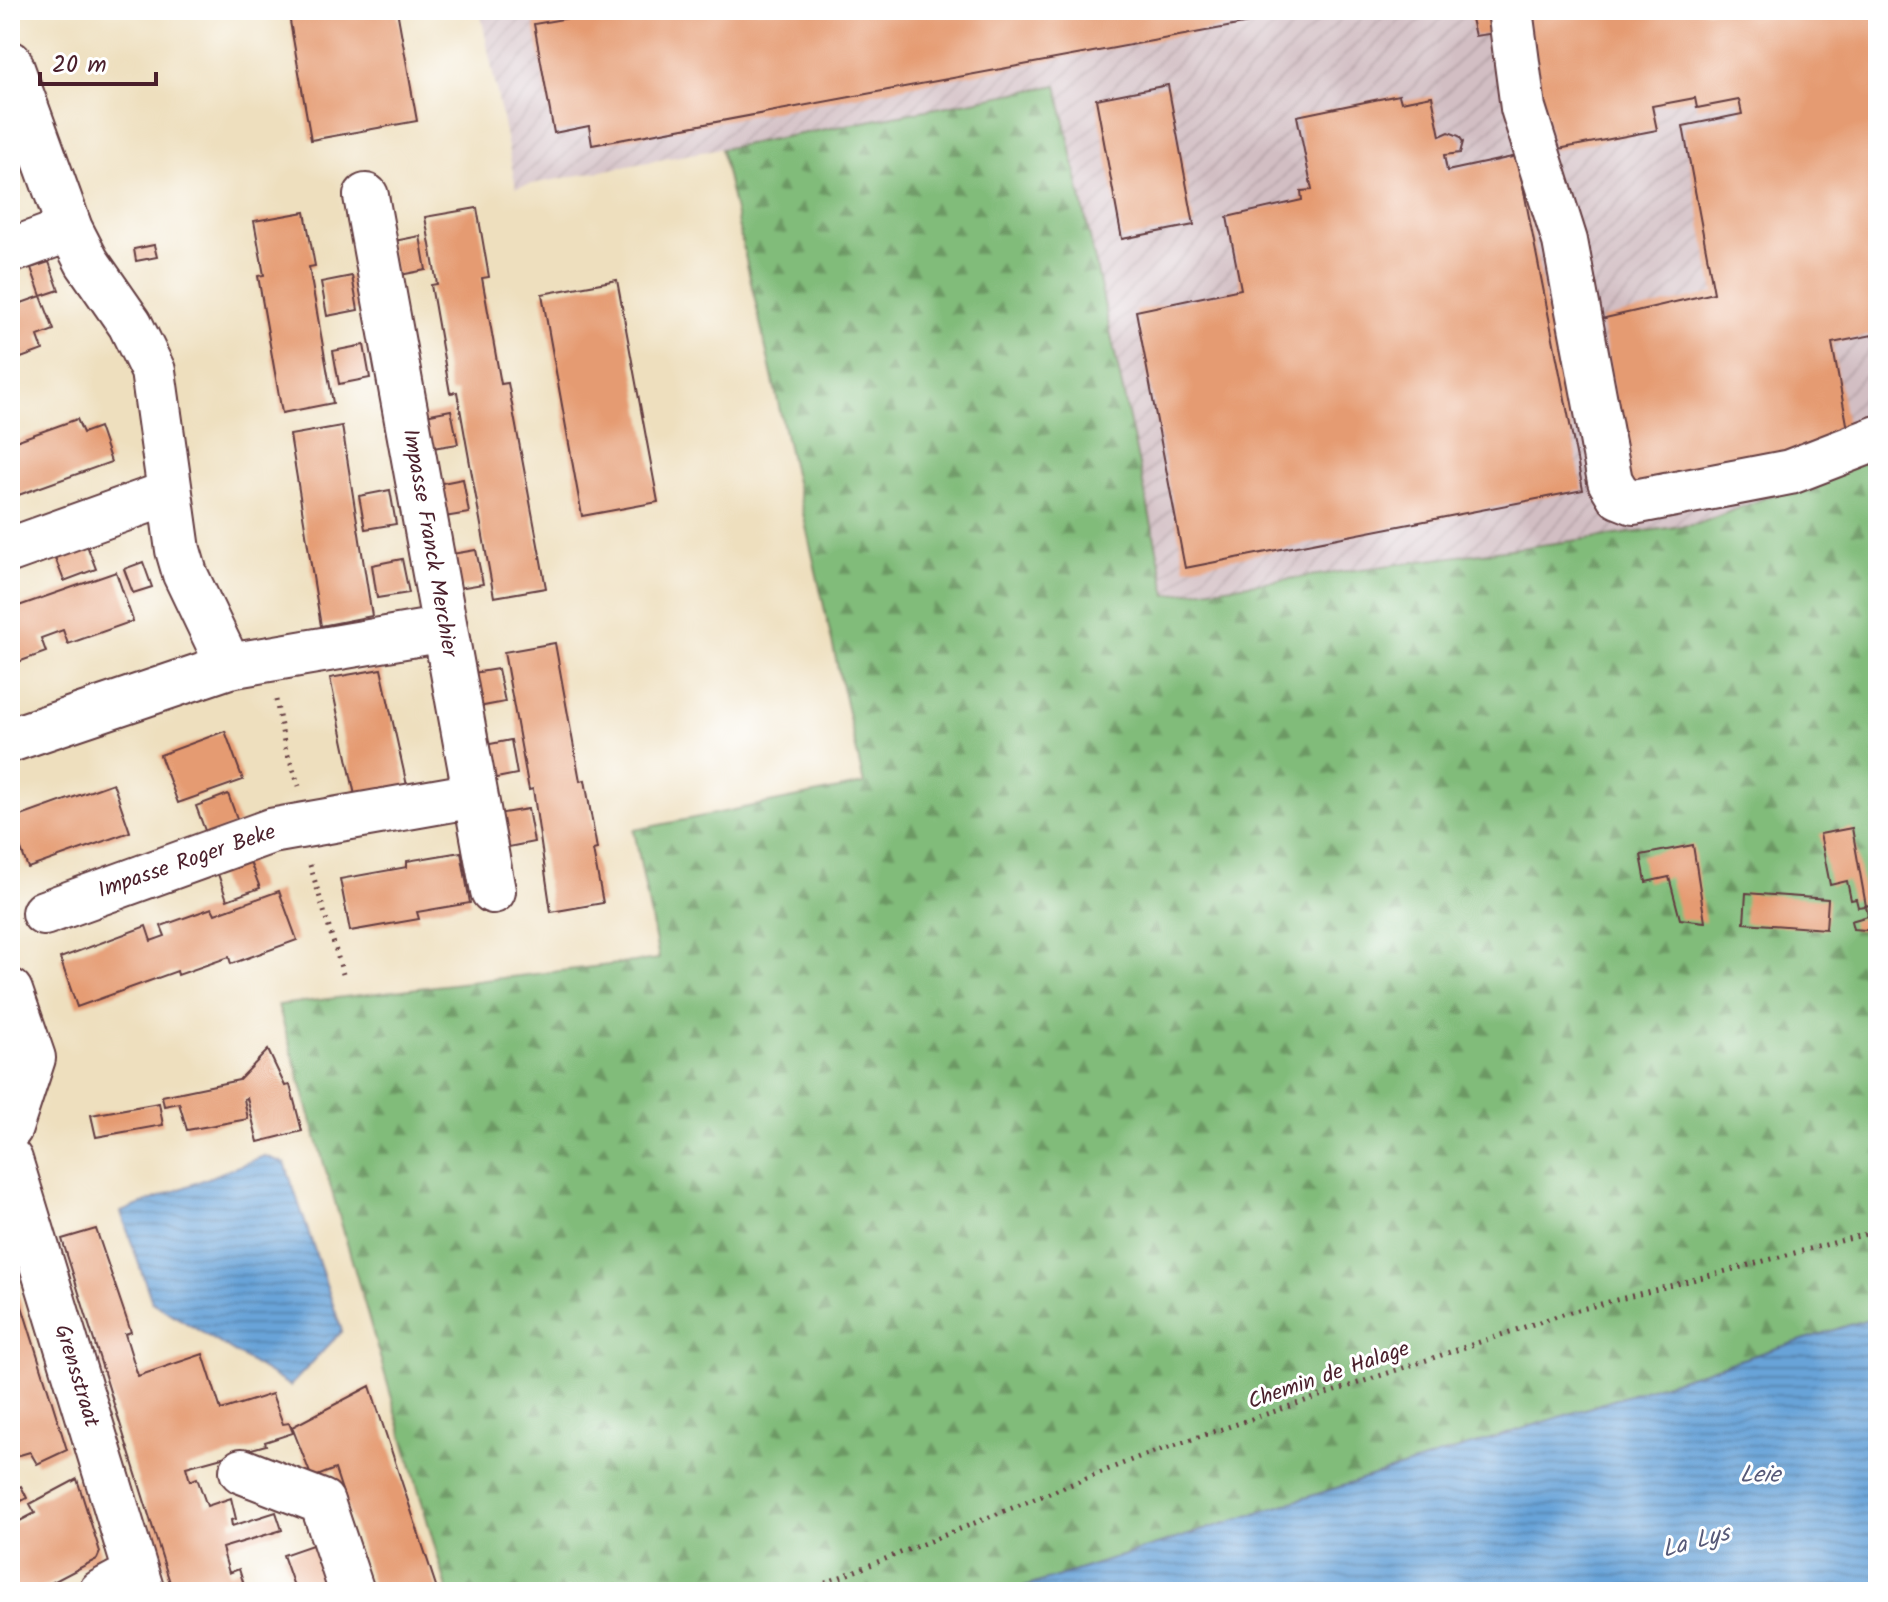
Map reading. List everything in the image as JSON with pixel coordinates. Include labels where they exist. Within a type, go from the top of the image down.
[{"type":"street","points":[[1510,10],[1529,136],[1565,241],[1610,481],[1619,496],[1634,502],[1790,472],[1878,438]]},
{"type":"street","points":[[10,63],[70,229],[87,262],[130,324],[153,371],[163,423],[169,493],[185,574],[249,663]]},
{"type":"street","name":"Impasse Franck Merchier","points":[[366,196],[493,891]]},
{"type":"street","points":[[10,251],[70,229]]},
{"type":"street","points":[[10,550],[169,493]]},
{"type":"street","points":[[10,740],[249,663],[445,629]]},
{"type":"street","name":"Impasse Roger Beke","points":[[44,913],[271,831],[475,795]]},
{"type":"street","points":[[10,991],[33,1058],[15,1114]]},
{"type":"street","name":"Grensstraat","points":[[10,1160],[126,1586]]},
{"type":"street","points":[[242,1471],[322,1502],[352,1592]]},
{"type":"path","points":[[249,663],[285,747],[343,974]]},
{"type":"path","name":"Chemin de Halage","points":[[803,1592],[1139,1457],[1548,1319],[1878,1231]]},
{"type":"shaded area","points":[[480,10],[1878,10],[1878,454],[1698,524],[1167,596],[1057,85],[516,187]]},
{"type":"green space","points":[[1057,85],[1167,595],[1698,524],[1878,454],[1878,1316],[1009,1592],[448,1592],[278,1005],[659,959],[634,830],[864,784],[721,149]]},
{"type":"water","points":[[264,1156],[285,1163],[342,1331],[290,1386],[152,1302],[121,1212]]},
{"type":"water","name":"Leie","points":[[1878,1316],[1878,1592],[1009,1592]]},
{"type":"building","points":[[288,10],[397,10],[417,121],[311,140]]},
{"type":"building","points":[[568,10],[1308,12],[592,145],[589,126],[554,133],[534,24],[569,18]]},
{"type":"building","points":[[1469,10],[1491,10],[1496,33],[1475,36]]},
{"type":"building","points":[[1525,10],[1878,10],[1878,334],[1832,343],[1850,440],[1630,486],[1601,319],[1714,293],[1683,126],[1742,114],[1739,100],[1697,108],[1695,98],[1652,106],[1657,130],[1553,150]]},
{"type":"building","points":[[1168,85],[1194,225],[1122,239],[1096,99]]},
{"type":"building","points":[[1399,95],[1401,102],[1432,96],[1440,136],[1449,132],[1459,136],[1463,142],[1460,153],[1444,155],[1447,171],[1517,156],[1583,490],[1185,568],[1136,311],[1241,289],[1227,217],[1302,200],[1301,191],[1312,190],[1297,116]]},
{"type":"building","points":[[477,208],[489,277],[482,278],[501,384],[508,383],[546,588],[494,597],[457,392],[450,393],[431,285],[437,284],[425,217]]},
{"type":"building","points":[[305,212],[315,266],[309,267],[333,403],[282,413],[258,276],[264,275],[254,221]]},
{"type":"building","points":[[420,236],[426,270],[395,276],[389,242]]},
{"type":"building","points":[[154,245],[157,257],[136,261],[134,249]]},
{"type":"building","points":[[49,262],[59,290],[41,296],[31,268]]},
{"type":"building","points":[[352,276],[358,310],[327,316],[321,282]]},
{"type":"building","points":[[617,280],[658,502],[582,516],[542,294]]},
{"type":"building","points":[[41,296],[54,330],[38,336],[43,350],[10,362],[10,307]]},
{"type":"building","points":[[364,345],[370,378],[339,384],[333,351]]},
{"type":"building","points":[[451,410],[458,444],[426,449],[420,416]]},
{"type":"building","points":[[77,419],[83,433],[99,427],[111,462],[10,498],[10,443]]},
{"type":"building","points":[[342,426],[372,616],[321,626],[290,435]]},
{"type":"building","points":[[463,479],[469,513],[438,518],[432,485]]},
{"type":"building","points":[[390,490],[396,524],[365,529],[359,496]]},
{"type":"building","points":[[85,540],[96,569],[64,581],[53,552]]},
{"type":"building","points":[[476,550],[483,584],[452,589],[446,555]]},
{"type":"building","points":[[402,559],[409,593],[377,598],[372,565]]},
{"type":"building","points":[[143,562],[152,587],[133,593],[124,569]]},
{"type":"building","points":[[116,572],[133,621],[68,644],[63,630],[41,638],[46,652],[10,665],[10,609]]},
{"type":"building","points":[[555,643],[580,781],[585,780],[603,903],[551,912],[533,789],[529,790],[504,652]]},
{"type":"building","points":[[381,669],[408,790],[356,800],[330,678]]},
{"type":"building","points":[[498,669],[505,702],[473,708],[467,674]]},
{"type":"building","points":[[225,731],[243,780],[178,803],[160,755]]},
{"type":"building","points":[[511,740],[517,774],[486,780],[480,746]]},
{"type":"building","points":[[113,783],[130,832],[28,868],[10,820]]},
{"type":"building","points":[[228,794],[239,824],[207,836],[196,806]]},
{"type":"building","points":[[528,809],[534,842],[503,848],[497,814]]},
{"type":"building","points":[[1852,828],[1866,906],[1858,907],[1856,899],[1851,900],[1847,881],[1830,885],[1820,834]]},
{"type":"building","points":[[1693,845],[1705,922],[1680,919],[1669,877],[1646,882],[1641,855]]},
{"type":"building","points":[[461,852],[470,903],[417,912],[419,919],[350,931],[340,879],[407,867],[407,861]]},
{"type":"building","points":[[249,859],[260,888],[227,900],[217,871]]},
{"type":"building","points":[[279,891],[297,940],[231,964],[229,957],[178,975],[177,971],[77,1007],[60,958],[146,926],[151,941],[165,936],[161,926],[212,908],[215,914]]},
{"type":"building","points":[[1746,893],[1828,899],[1826,929],[1744,923]]},
{"type":"building","points":[[1875,903],[1878,931],[1853,929],[1851,921],[1868,916],[1866,906]]},
{"type":"building","points":[[268,1050],[285,1086],[290,1085],[302,1131],[258,1142],[247,1098],[244,1099],[248,1119],[187,1130],[179,1103],[164,1106],[162,1096],[239,1080]]},
{"type":"building","points":[[159,1103],[163,1125],[96,1137],[91,1115]]},
{"type":"building","points":[[96,1229],[131,1332],[125,1334],[138,1376],[203,1354],[221,1410],[272,1394],[283,1424],[289,1423],[293,1433],[265,1442],[266,1445],[186,1467],[190,1481],[197,1478],[207,1506],[231,1498],[236,1519],[231,1520],[232,1526],[276,1512],[282,1530],[222,1548],[229,1573],[239,1569],[244,1585],[242,1592],[173,1592],[62,1239]]},
{"type":"building","points":[[11,1271],[67,1450],[37,1464],[30,1452],[10,1458]]},
{"type":"building","points":[[370,1386],[438,1592],[375,1592],[335,1469],[312,1478],[292,1427]]},
{"type":"building","points":[[77,1479],[100,1552],[97,1559],[34,1592],[10,1592],[10,1526],[35,1513],[30,1504]]},
{"type":"building","points":[[21,1486],[27,1498],[10,1507],[10,1492]]},
{"type":"building","points":[[315,1544],[330,1592],[296,1592],[283,1555]]},
{"type":"water label","name":"La Lys","points":[[1696,1542]]}]
